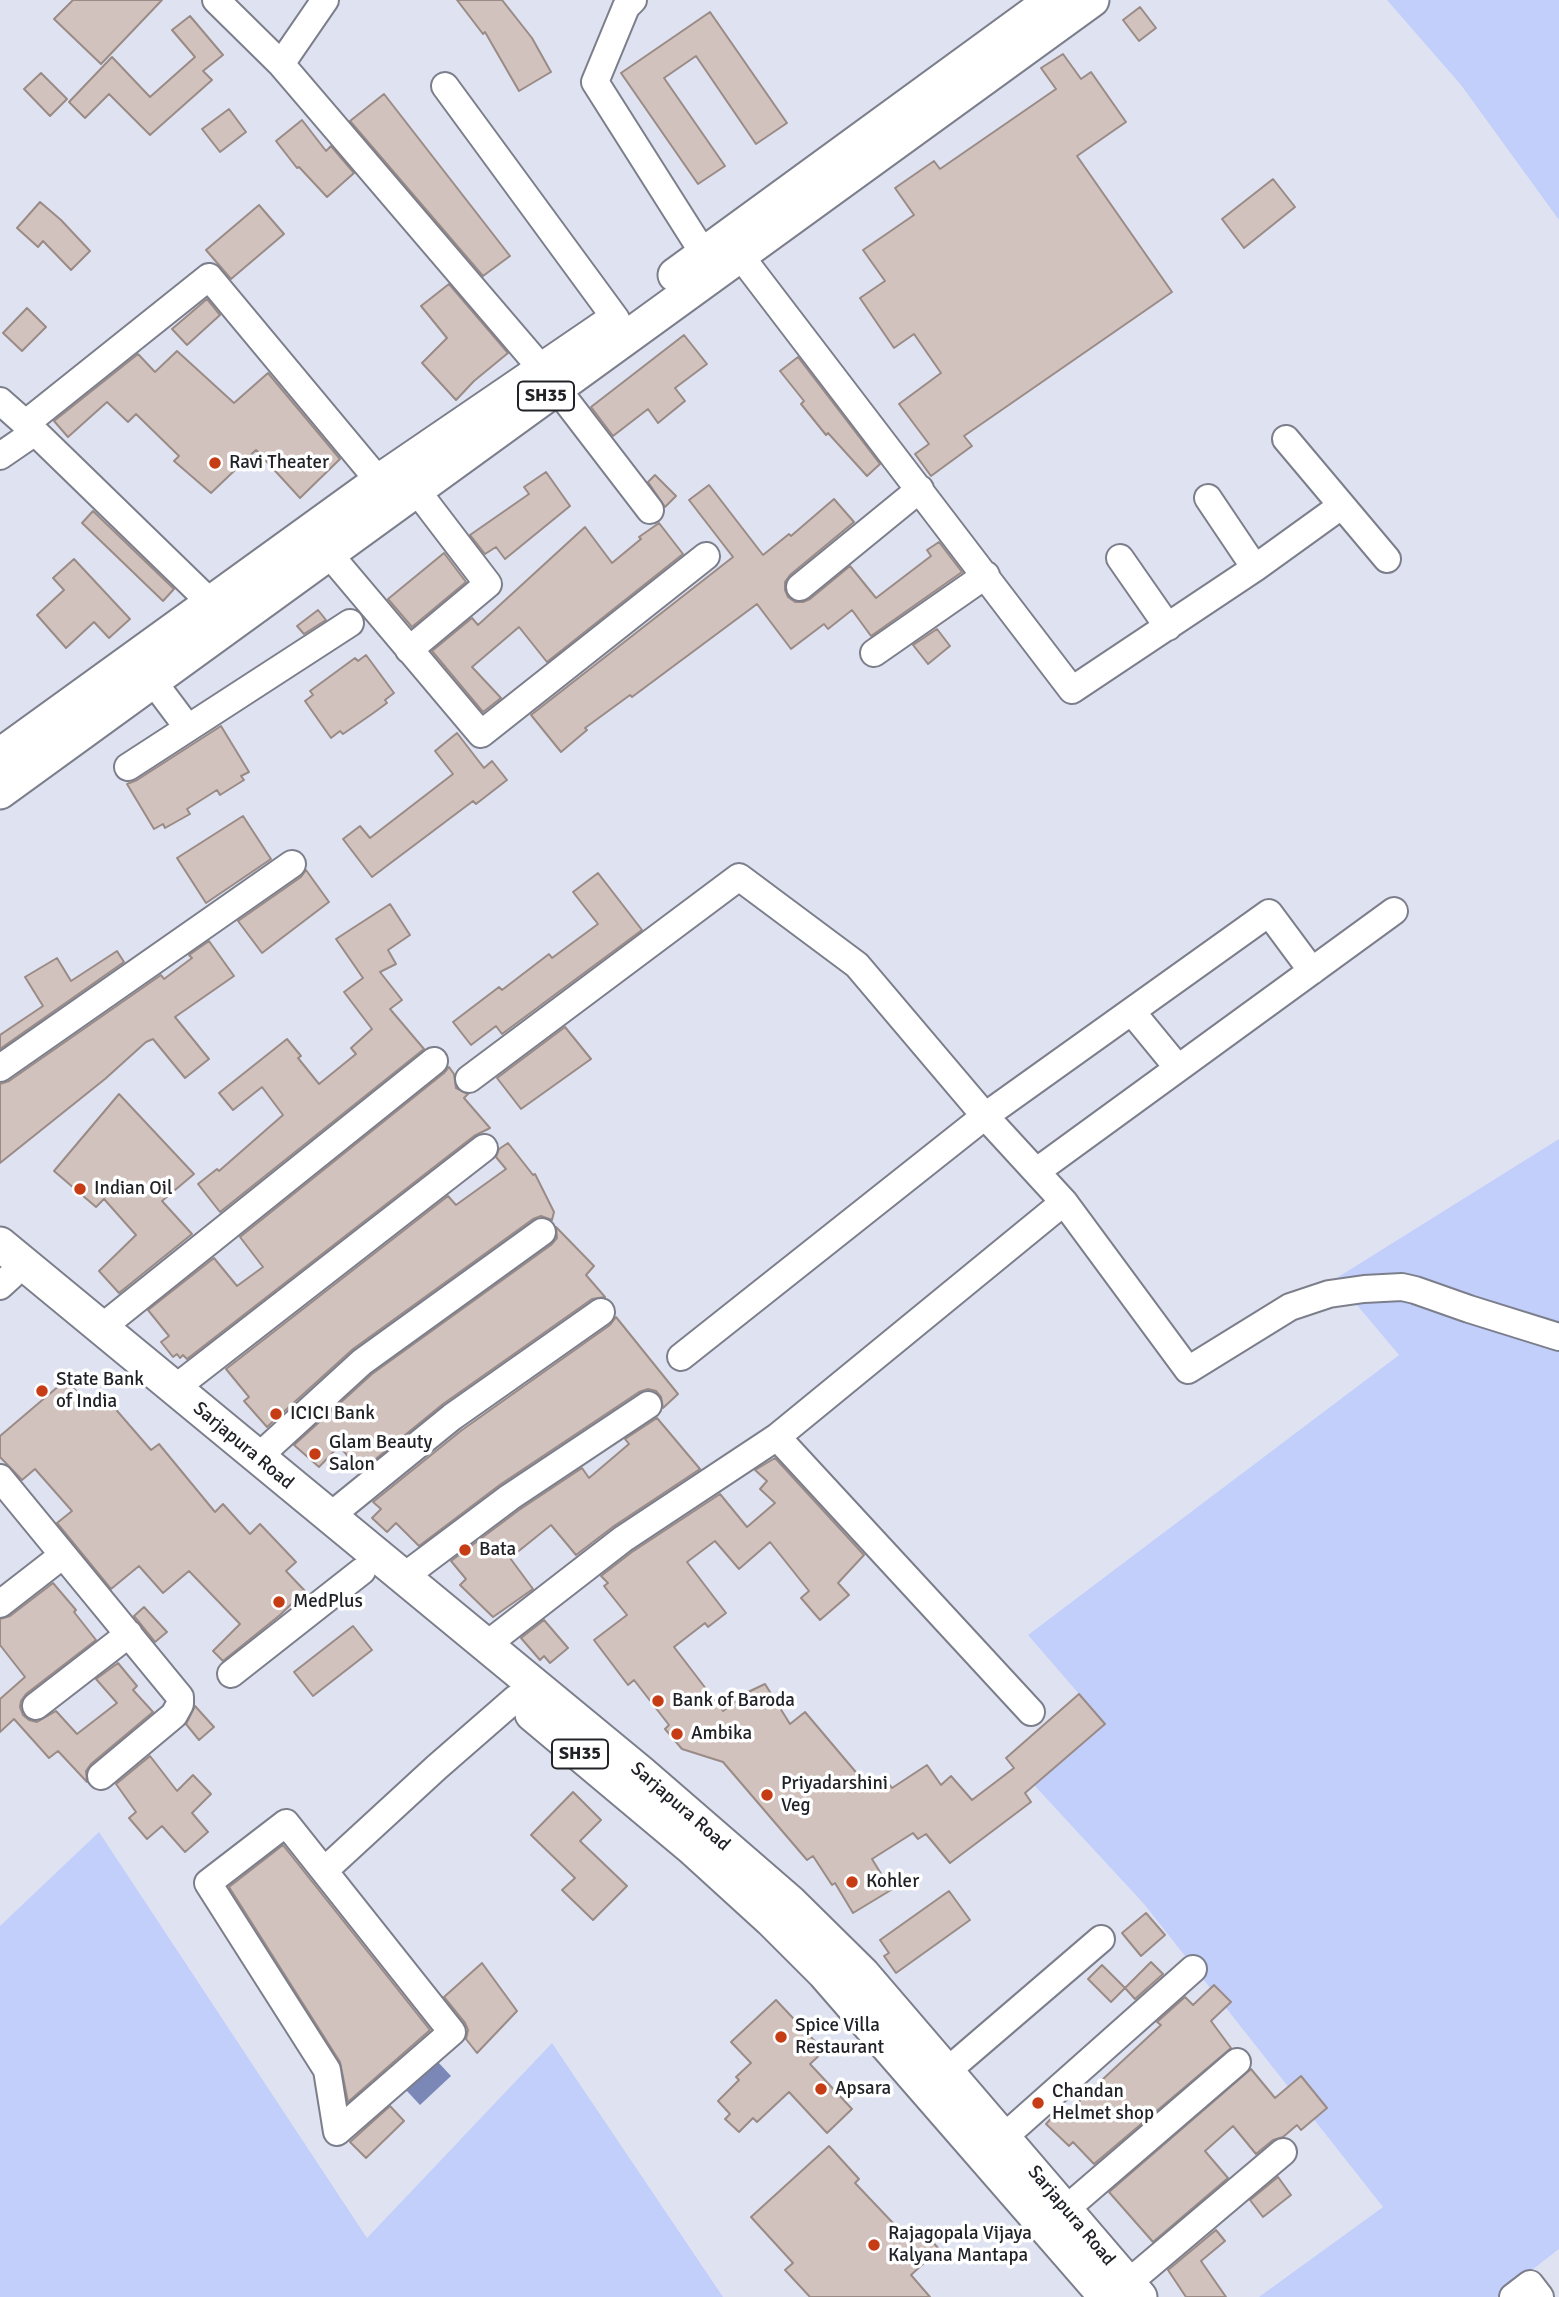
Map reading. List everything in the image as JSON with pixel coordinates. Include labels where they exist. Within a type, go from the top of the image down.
[{"type":"main road","name":"SH35","points":[[0,792],[152,680],[379,481],[549,378],[1052,0]]},
{"type":"main road","name":"SH35","points":[[0,755],[211,603],[265,583],[329,554],[416,491],[616,319],[1092,0]]},
{"type":"main road","name":"Sarjapura Road","points":[[0,1244],[50,1297],[194,1417],[362,1571],[484,1655],[515,1699],[647,1794]]},
{"type":"main road","name":"Sarjapura Road","points":[[4,1276],[50,1297],[100,1328],[173,1389],[194,1417],[257,1458],[329,1517],[402,1578],[484,1655],[781,1911],[863,1974],[1066,2209],[1114,2282]]},
{"type":"main road","name":"Sarjapura Road","points":[[781,1911],[824,1973],[1114,2282]]},
{"type":"street","points":[[216,0],[281,64],[549,378],[650,510]]},
{"type":"street","points":[[281,64],[325,0]]},
{"type":"street","points":[[627,2],[595,82],[724,249],[920,489],[1072,690],[1255,568],[1341,506]]},
{"type":"street","points":[[445,86],[616,319]]},
{"type":"street","points":[[0,456],[209,277],[379,481]]},
{"type":"street","points":[[0,401],[211,603]]},
{"type":"street","points":[[1286,439],[1387,559]]},
{"type":"street","points":[[800,587],[920,489]]},
{"type":"street","points":[[408,650],[488,584],[416,491]]},
{"type":"street","points":[[1208,498],[1255,568]]},
{"type":"street","points":[[329,554],[481,734],[706,556]]},
{"type":"street","points":[[1120,558],[1168,627]]},
{"type":"street","points":[[874,653],[986,575]]},
{"type":"street","points":[[128,768],[350,623]]},
{"type":"street","points":[[152,680],[188,728]]},
{"type":"street","points":[[0,1068],[292,864]]},
{"type":"street","points":[[469,1079],[739,877],[857,965],[985,1116],[1064,1202],[1188,1370],[1290,1307],[1329,1294],[1364,1289],[1402,1287],[1415,1290],[1559,1337]]},
{"type":"street","points":[[1037,1171],[1394,911]]},
{"type":"street","points":[[681,1357],[985,1116],[1269,913],[1312,971]]},
{"type":"street","points":[[1132,1012],[1178,1068]]},
{"type":"street","points":[[100,1328],[434,1061]]},
{"type":"street","points":[[173,1389],[484,1148]]},
{"type":"street","points":[[484,1655],[622,1539],[777,1437],[1064,1202]]},
{"type":"street","points":[[257,1458],[362,1362],[542,1232]]},
{"type":"street","points":[[329,1517],[452,1417],[601,1312]]},
{"type":"street","points":[[402,1578],[510,1496],[648,1405]]},
{"type":"street","points":[[777,1437],[1031,1713]]},
{"type":"street","points":[[1,1481],[176,1691],[180,1704],[174,1715],[101,1776]]},
{"type":"street","points":[[0,1604],[63,1555]]},
{"type":"street","points":[[231,1674],[362,1571]]},
{"type":"street","points":[[36,1706],[130,1634]]},
{"type":"street","points":[[325,1870],[515,1699]]},
{"type":"street","points":[[286,1823],[325,1870],[452,2032],[337,2132],[327,2070],[208,1883],[286,1823]]},
{"type":"street","points":[[946,2072],[1101,1940]]},
{"type":"street","points":[[1004,2137],[1193,1969]]},
{"type":"street","points":[[1066,2209],[1237,2062]]},
{"type":"street","points":[[1114,2282],[1283,2152]]},
{"type":"street","points":[[1513,2297],[1530,2284],[1540,2297]]},
{"type":"shaded area","points":[[1387,0],[1559,0],[1559,220],[1461,85]]},
{"type":"shaded area","points":[[1559,1139],[1559,2249],[1497,2297],[1259,2297],[1383,2207],[1144,1904],[1034,1785],[1105,1724],[1028,1635],[1399,1355],[1335,1279]]},
{"type":"shaded area","points":[[99,1832],[367,2238],[552,2043],[723,2297],[0,2297],[0,1926]]},
{"type":"shaded area","points":[[437,2061],[451,2076],[420,2105],[406,2090]]},
{"type":"building","points":[[73,0],[162,0],[101,64],[54,19]]},
{"type":"building","points":[[457,0],[502,0],[532,38],[551,72],[519,91],[485,32],[483,34]]},
{"type":"building","points":[[1140,7],[1156,28],[1139,41],[1123,20]]},
{"type":"building","points":[[710,12],[787,123],[756,144],[696,56],[664,78],[725,166],[698,184],[621,73]]},
{"type":"building","points":[[190,16],[223,55],[203,71],[212,80],[150,135],[109,94],[85,118],[69,102],[112,57],[150,97],[195,57],[172,30]]},
{"type":"building","points":[[1063,54],[1081,79],[1091,72],[1126,122],[1077,156],[1172,292],[964,436],[972,446],[931,476],[915,454],[929,444],[899,404],[941,373],[914,334],[894,348],[860,298],[885,281],[863,250],[914,215],[895,188],[934,161],[940,169],[1056,89],[1041,68]]},
{"type":"building","points":[[41,73],[67,99],[50,116],[24,89]]},
{"type":"building","points":[[384,94],[510,256],[483,276],[350,121]]},
{"type":"building","points":[[229,109],[246,132],[220,152],[202,129]]},
{"type":"building","points":[[302,120],[326,151],[331,146],[354,173],[327,197],[299,167],[297,168],[276,141]]},
{"type":"building","points":[[1273,179],[1295,207],[1244,248],[1222,219]]},
{"type":"building","points":[[40,202],[90,251],[71,270],[43,241],[38,247],[17,228]]},
{"type":"building","points":[[259,205],[284,234],[231,279],[206,250]]},
{"type":"building","points":[[449,284],[508,353],[456,400],[422,363],[447,338],[421,306]]},
{"type":"building","points":[[207,299],[220,315],[187,345],[172,329]]},
{"type":"building","points":[[27,308],[46,327],[22,351],[3,333]]},
{"type":"building","points":[[684,335],[707,364],[675,388],[685,401],[658,423],[648,409],[613,436],[591,407]]},
{"type":"building","points":[[177,351],[234,403],[268,373],[340,459],[300,498],[256,450],[211,493],[174,461],[179,456],[136,414],[128,422],[107,402],[68,437],[54,421],[138,354],[155,372]]},
{"type":"building","points":[[798,357],[880,464],[867,476],[828,433],[826,435],[801,404],[804,401],[780,371]]},
{"type":"building","points":[[546,472],[570,506],[505,559],[496,547],[485,554],[470,535],[529,494],[524,487]]},
{"type":"building","points":[[655,475],[676,496],[665,507],[648,482]]},
{"type":"building","points":[[709,485],[763,555],[789,534],[791,536],[834,499],[854,522],[790,575],[785,582],[785,590],[788,597],[795,602],[810,599],[850,566],[876,598],[931,556],[927,550],[939,542],[962,572],[871,636],[852,610],[828,629],[824,624],[791,649],[757,604],[632,697],[630,695],[585,728],[587,730],[561,752],[531,715],[733,557],[689,500]]},
{"type":"building","points":[[93,511],[174,589],[163,601],[82,523]]},
{"type":"building","points":[[659,523],[683,554],[547,662],[519,627],[472,667],[501,698],[483,712],[432,651],[472,618],[478,625],[585,527],[612,563],[641,539],[639,537]]},
{"type":"building","points":[[444,553],[466,582],[412,627],[388,599]]},
{"type":"building","points":[[74,559],[130,619],[109,638],[94,622],[66,648],[37,615],[64,590],[53,578]]},
{"type":"building","points":[[318,610],[326,620],[304,634],[297,626]]},
{"type":"building","points":[[937,629],[950,646],[928,664],[913,645]]},
{"type":"building","points":[[366,655],[394,693],[385,700],[387,703],[372,714],[343,734],[340,731],[331,738],[305,701],[313,695],[310,691],[355,658],[358,661]]},
{"type":"building","points":[[221,726],[249,772],[241,776],[244,780],[220,795],[217,790],[187,809],[190,814],[165,828],[163,824],[154,829],[127,784]]},
{"type":"building","points":[[457,733],[484,768],[492,761],[507,780],[476,804],[473,801],[372,877],[343,839],[360,826],[370,838],[453,774],[435,751]]},
{"type":"building","points":[[243,816],[271,859],[206,903],[177,858]]},
{"type":"building","points":[[306,870],[329,902],[262,953],[238,921],[301,877]]},
{"type":"building","points":[[598,873],[642,930],[502,1034],[496,1026],[471,1045],[453,1022],[499,987],[502,990],[549,954],[552,958],[598,924],[573,892]]},
{"type":"building","points":[[390,904],[410,935],[388,950],[396,964],[380,972],[402,1000],[390,1009],[424,1049],[220,1212],[198,1184],[217,1169],[219,1171],[283,1115],[262,1087],[233,1110],[219,1093],[287,1039],[319,1084],[356,1054],[351,1048],[372,1029],[344,992],[363,978],[336,939]]},
{"type":"building","points":[[209,941],[234,976],[175,1017],[209,1059],[185,1078],[153,1039],[146,1042],[105,1079],[0,1163],[0,1084],[9,1081],[161,975],[164,979],[192,958],[189,955]]},
{"type":"building","points":[[117,951],[124,962],[0,1049],[0,1035],[43,1006],[25,977],[57,958],[71,981]]},
{"type":"building","points":[[565,1027],[591,1059],[521,1109],[497,1078]]},
{"type":"building","points":[[449,1067],[454,1074],[456,1088],[468,1094],[464,1098],[490,1128],[474,1136],[187,1359],[183,1355],[180,1358],[177,1354],[173,1357],[161,1342],[169,1336],[148,1310],[214,1258],[237,1286],[263,1267],[240,1237]]},
{"type":"building","points":[[119,1094],[194,1174],[162,1201],[192,1234],[119,1293],[99,1271],[136,1235],[104,1199],[96,1207],[54,1171]]},
{"type":"building","points":[[508,1143],[533,1175],[535,1174],[554,1212],[552,1220],[541,1216],[533,1219],[353,1349],[267,1427],[244,1401],[249,1397],[226,1369],[448,1196],[456,1205],[506,1169],[496,1157],[499,1149]]},
{"type":"building","points":[[556,1227],[594,1266],[586,1275],[605,1297],[592,1299],[443,1404],[361,1471],[339,1446],[319,1467],[294,1445],[372,1374],[551,1245],[557,1238]]},
{"type":"building","points":[[616,1317],[678,1394],[663,1408],[661,1397],[656,1391],[648,1389],[639,1392],[501,1484],[419,1546],[396,1523],[387,1532],[372,1518],[381,1509],[373,1502],[462,1430],[610,1325]]},
{"type":"building","points":[[67,1379],[91,1410],[105,1397],[151,1450],[159,1444],[215,1512],[223,1504],[250,1534],[260,1524],[296,1562],[286,1571],[305,1591],[223,1661],[213,1651],[240,1624],[189,1571],[163,1593],[139,1566],[111,1589],[57,1523],[72,1511],[35,1469],[22,1480],[0,1457],[0,1436]]},
{"type":"building","points":[[657,1418],[700,1469],[614,1526],[576,1555],[551,1525],[510,1558],[533,1589],[493,1617],[460,1585],[466,1579],[451,1561],[519,1510],[582,1468],[589,1478],[629,1444],[625,1439]]},
{"type":"building","points":[[775,1458],[864,1555],[838,1583],[849,1595],[820,1620],[801,1598],[809,1591],[770,1542],[739,1569],[715,1541],[687,1562],[726,1613],[708,1627],[705,1623],[674,1647],[723,1711],[748,1692],[765,1684],[790,1724],[805,1712],[871,1790],[886,1780],[892,1788],[927,1765],[941,1785],[951,1776],[972,1800],[1014,1768],[1006,1758],[1079,1694],[1105,1724],[1025,1793],[1031,1802],[950,1863],[926,1834],[918,1839],[913,1833],[872,1859],[891,1890],[853,1913],[835,1883],[832,1885],[813,1856],[807,1860],[723,1762],[682,1749],[665,1729],[669,1725],[634,1680],[628,1685],[594,1640],[627,1615],[604,1586],[608,1583],[601,1576],[632,1552],[720,1494],[747,1527],[775,1503],[760,1489],[767,1481],[755,1470]]},
{"type":"building","points":[[53,1583],[76,1610],[74,1612],[96,1640],[26,1694],[20,1707],[23,1715],[37,1722],[56,1711],[77,1734],[117,1703],[96,1679],[118,1663],[137,1686],[133,1690],[153,1712],[91,1764],[86,1771],[87,1782],[58,1751],[49,1758],[14,1719],[0,1732],[0,1699],[25,1677],[0,1645],[0,1619],[10,1616]]},
{"type":"building","points":[[144,1607],[167,1632],[155,1642],[134,1616]]},
{"type":"building","points":[[544,1620],[568,1648],[550,1663],[544,1656],[540,1660],[521,1638]]},
{"type":"building","points":[[353,1626],[372,1650],[313,1696],[294,1672]]},
{"type":"building","points":[[195,1706],[214,1727],[199,1740],[186,1724]]},
{"type":"building","points":[[150,1756],[177,1791],[193,1775],[211,1794],[192,1813],[208,1832],[185,1852],[162,1826],[147,1839],[129,1818],[136,1812],[116,1784]]},
{"type":"building","points":[[573,1792],[601,1820],[580,1841],[627,1886],[593,1920],[562,1890],[575,1878],[531,1835]]},
{"type":"building","points":[[283,1845],[430,2030],[348,2102],[340,2062],[229,1887]]},
{"type":"building","points":[[949,1891],[970,1920],[896,1973],[884,1956],[889,1953],[880,1940]]},
{"type":"building","points":[[1146,1913],[1165,1935],[1141,1956],[1122,1933]]},
{"type":"building","points":[[1151,1962],[1163,1974],[1135,1999],[1125,1988]]},
{"type":"building","points":[[482,1963],[517,2011],[477,2053],[466,2039],[468,2030],[465,2023],[444,1997]]},
{"type":"building","points":[[1102,1965],[1125,1988],[1111,2002],[1088,1979]]},
{"type":"building","points":[[1214,1985],[1231,2002],[1211,2021],[1231,2048],[1094,2164],[1073,2142],[1069,2146],[1046,2124],[1057,2112],[1063,2116],[1073,2107],[1161,2025],[1157,2022],[1185,1997],[1193,2005]]},
{"type":"building","points":[[776,2000],[824,2051],[810,2064],[852,2109],[827,2133],[789,2092],[757,2122],[753,2118],[739,2132],[725,2119],[730,2114],[718,2101],[739,2080],[736,2077],[751,2063],[731,2042]]},
{"type":"building","points":[[1251,2069],[1275,2098],[1301,2076],[1327,2108],[1301,2130],[1297,2125],[1256,2154],[1233,2126],[1205,2151],[1228,2178],[1153,2242],[1109,2192]]},
{"type":"building","points":[[390,2106],[404,2121],[366,2158],[350,2142]]},
{"type":"building","points":[[829,2146],[859,2179],[855,2183],[911,2242],[923,2231],[939,2249],[911,2275],[930,2297],[810,2297],[785,2270],[793,2263],[751,2217]]},
{"type":"building","points":[[1278,2177],[1291,2195],[1263,2217],[1250,2200]]},
{"type":"building","points":[[1216,2230],[1225,2241],[1201,2261],[1226,2297],[1186,2297],[1168,2270]]},
{"type":"place","name":"Ravi Theater","points":[[215,463]]},
{"type":"place","name":"Indian Oil","points":[[80,1189]]},
{"type":"place","name":"State Bank of India","points":[[42,1391]]},
{"type":"place","name":"ICICI Bank","points":[[276,1414]]},
{"type":"place","name":"Glam Beauty Salon","points":[[315,1454]]},
{"type":"place","name":"Bata","points":[[465,1550]]},
{"type":"place","name":"MedPlus","points":[[279,1602]]},
{"type":"place","name":"Bank of Baroda","points":[[658,1701]]},
{"type":"place","name":"Ambika","points":[[677,1734]]},
{"type":"place","name":"Priyadarshini Veg","points":[[767,1795]]},
{"type":"place","name":"Kohler","points":[[852,1882]]},
{"type":"place","name":"Spice Villa Restaurant","points":[[781,2037]]},
{"type":"place","name":"Apsara","points":[[821,2089]]},
{"type":"place","name":"Chandan Helmet shop","points":[[1038,2103]]},
{"type":"place","name":"Rajagopala Vijaya Kalyana Mantapa","points":[[874,2245]]}]
